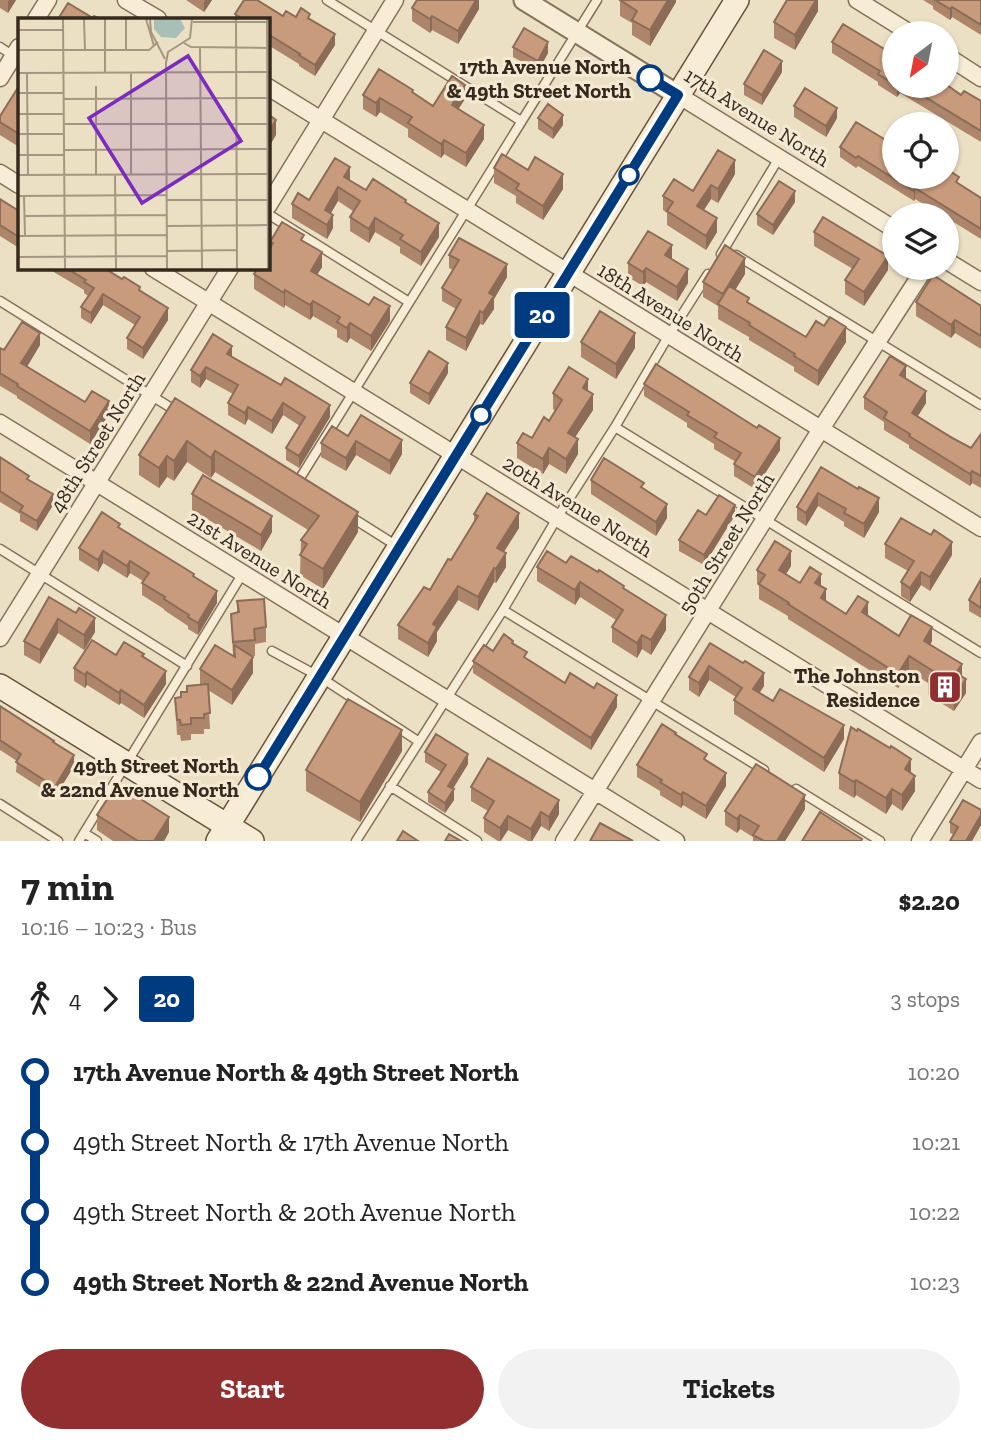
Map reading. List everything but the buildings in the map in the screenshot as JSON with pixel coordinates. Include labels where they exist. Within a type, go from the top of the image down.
[{"type":"main road","points":[[223,833],[737,0]]},
{"type":"main road","points":[[0,686],[127,764],[223,833],[252,841]]},
{"type":"street","points":[[37,18],[48,0]]},
{"type":"street","points":[[126,0],[156,18]]},
{"type":"street","points":[[270,203],[396,0]]},
{"type":"street","name":"17th Avenue North","points":[[524,0],[882,222]]},
{"type":"street","points":[[857,0],[891,21]]},
{"type":"street","points":[[0,78],[13,52]]},
{"type":"street","points":[[959,64],[981,78]]},
{"type":"street","name":"18th Avenue North","points":[[270,88],[981,528]]},
{"type":"street","points":[[0,173],[18,184]]},
{"type":"street","points":[[959,268],[981,282]]},
{"type":"street","name":"20th Avenue North","points":[[156,270],[981,780]]},
{"type":"street","name":"48th Street North","points":[[0,638],[229,270]]},
{"type":"street","name":"50th Street North","points":[[564,841],[917,280]]},
{"type":"street","name":"21st Avenue North","points":[[0,423],[676,841]]},
{"type":"street","points":[[920,841],[981,742]]},
{"type":"lane","points":[[327,0],[521,121]]},
{"type":"lane","points":[[298,483],[597,0]]},
{"type":"lane","points":[[718,259],[779,158]]},
{"type":"lane","points":[[270,216],[409,302]]},
{"type":"lane","points":[[725,248],[981,405]]},
{"type":"lane","points":[[356,841],[503,610],[711,270]]},
{"type":"lane","points":[[0,301],[184,416]]},
{"type":"lane","points":[[615,427],[981,653]]},
{"type":"lane","points":[[286,476],[307,490]]},
{"type":"lane","points":[[342,512],[399,547]]},
{"type":"lane","points":[[0,549],[187,666]]},
{"type":"lane","points":[[97,841],[81,837],[243,573]]},
{"type":"lane","points":[[503,610],[777,778]]},
{"type":"lane","points":[[272,651],[320,677],[418,741]]},
{"type":"lane","points":[[789,785],[880,841]]},
{"type":"lane","points":[[390,786],[477,841]]},
{"type":"lane","points":[[0,804],[58,841]]},
{"type":"bus line","name":"20","points":[[258,777],[678,95],[650,78]]},
{"type":"place","name":"17th Avenue North & 49th Street North","points":[[650,78]]},
{"type":"place","name":"The Johnston Residence","points":[[945,687]]},
{"type":"place","name":"49th Street North & 22nd Avenue North","points":[[258,777]]}]
